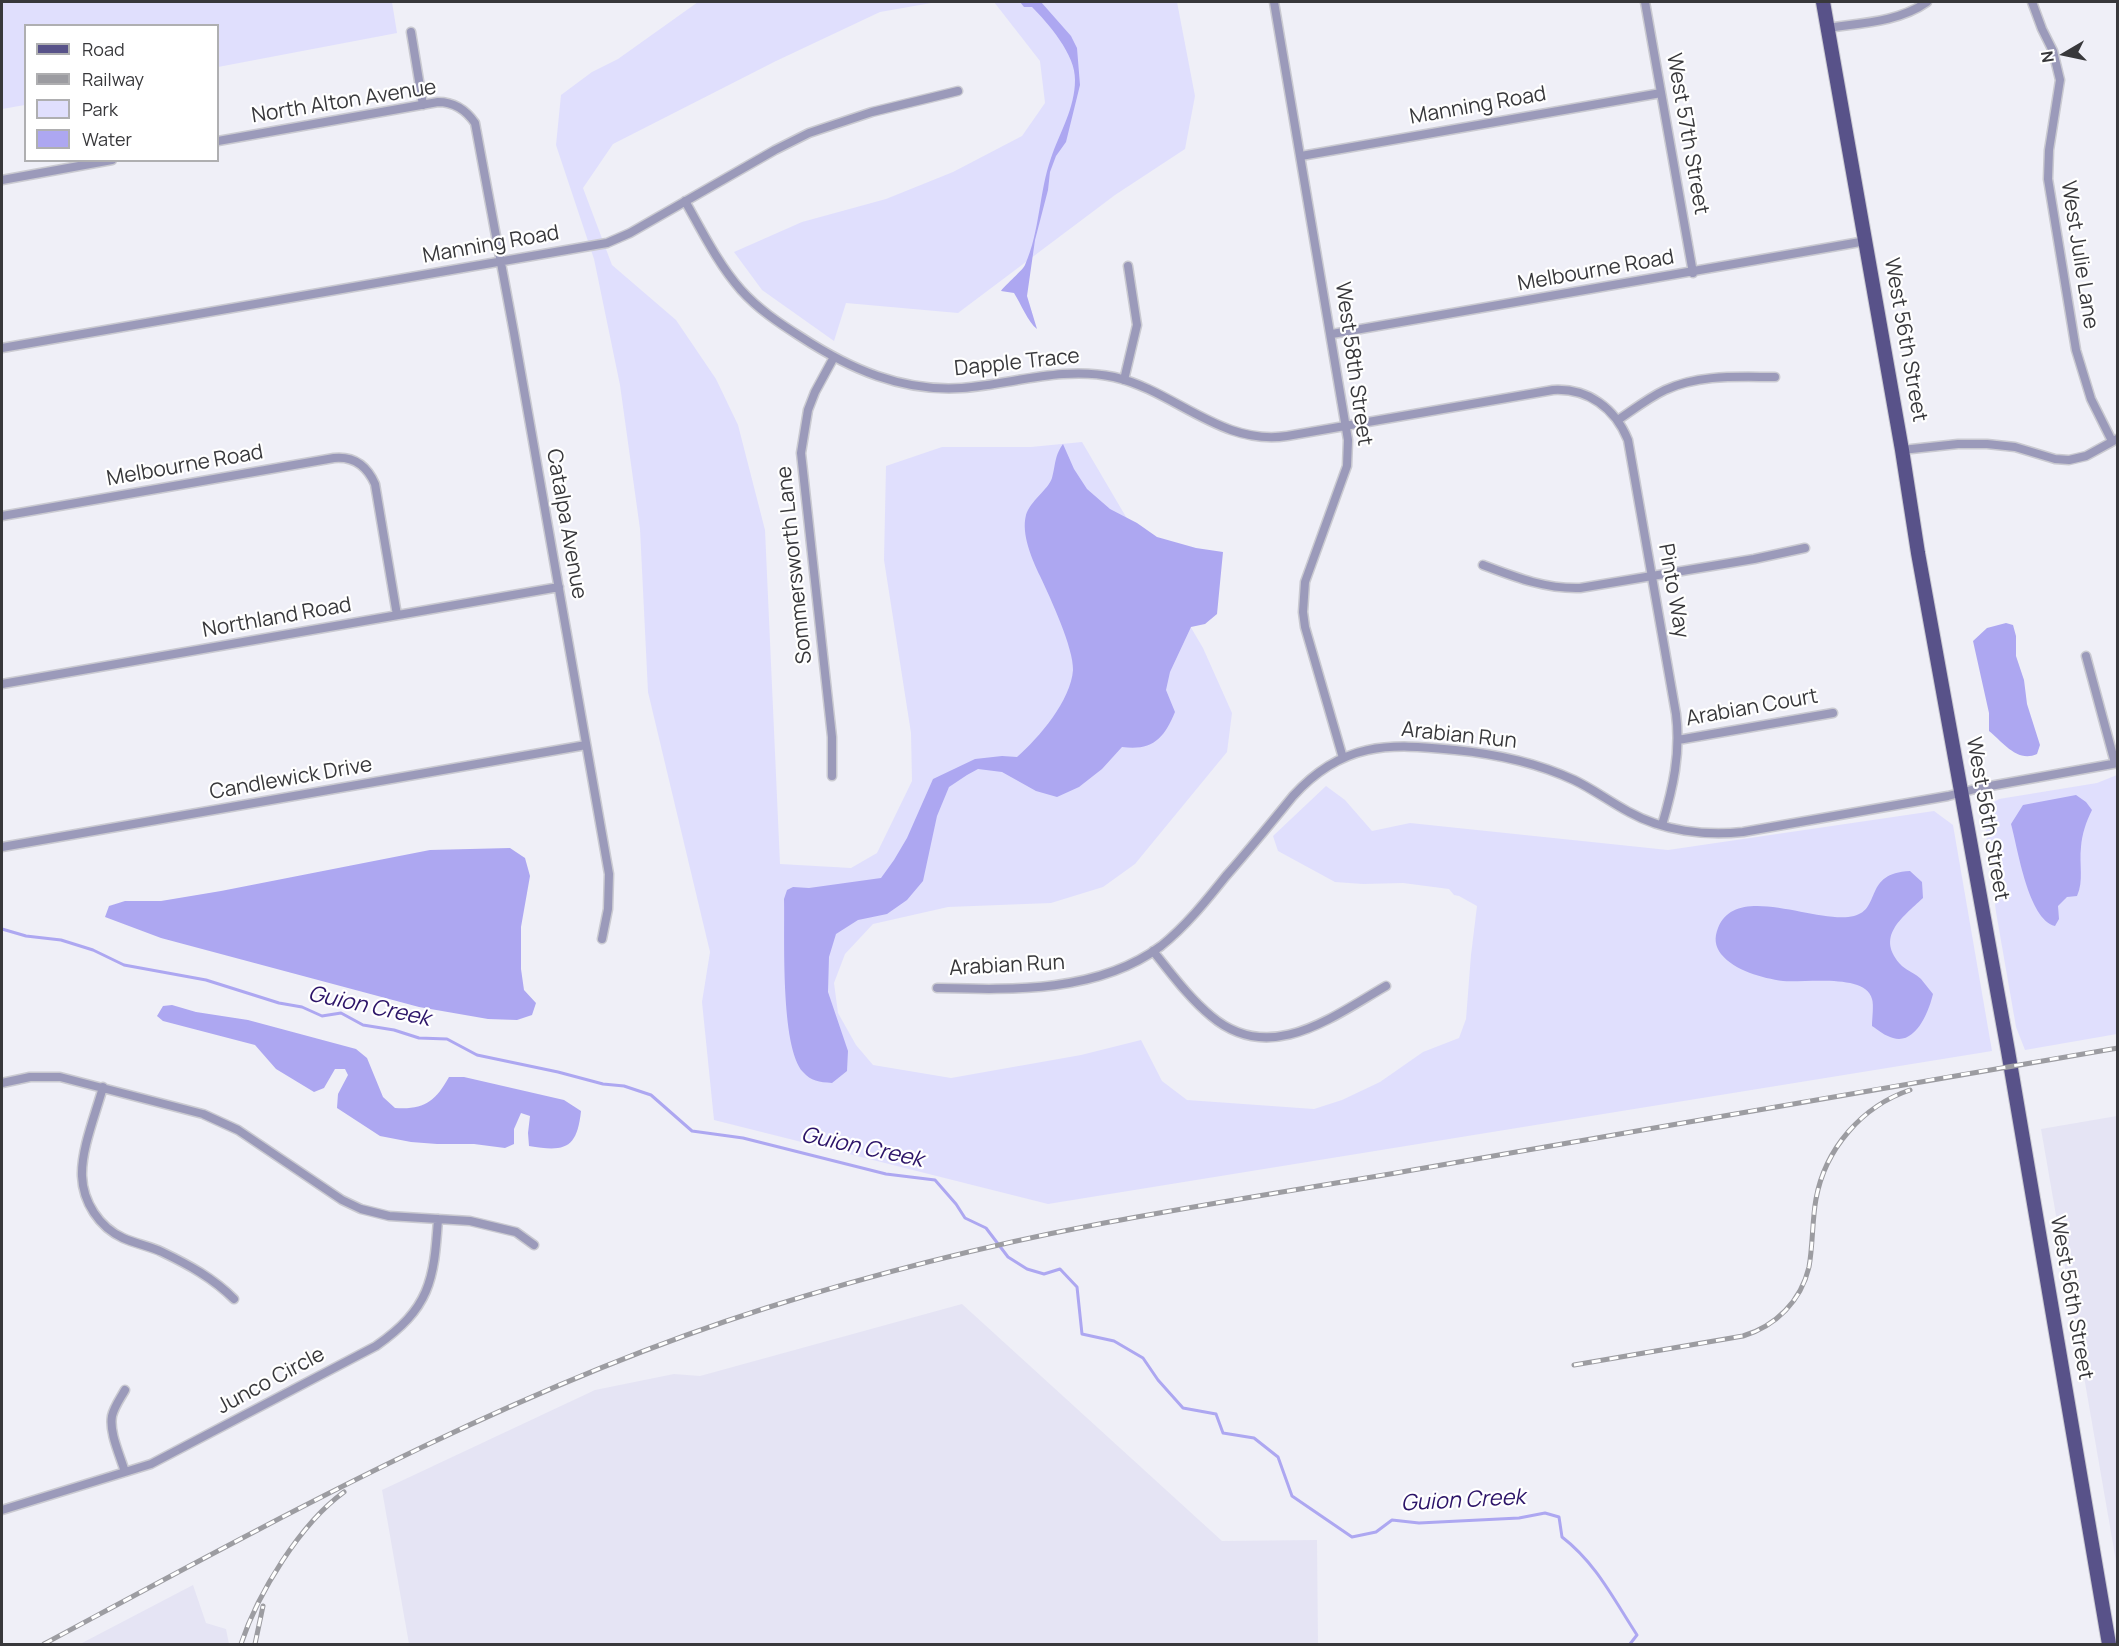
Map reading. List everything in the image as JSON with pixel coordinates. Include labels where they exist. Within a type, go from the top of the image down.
[{"type":"main road","name":"West 56th Street","points":[[1823,2],[1960,792],[2008,1051],[2109,1644]]},
{"type":"street","name":"West 58th Street","points":[[1274,2],[1332,334],[1349,447],[1347,466],[1305,582],[1303,612],[1305,627],[1343,758]]},
{"type":"street","name":"West 57th Street","points":[[1645,2],[1693,273]]},
{"type":"street","points":[[1827,28],[1897,17],[1927,2]]},
{"type":"street","name":"West Julie Lane","points":[[2032,2],[2053,51],[2060,80],[2049,150],[2048,179],[2076,350],[2091,399],[2115,440]]},
{"type":"street","points":[[411,32],[423,105]]},
{"type":"street","name":"Manning Road","points":[[2,348],[607,243],[630,233],[775,150],[817,130],[872,112],[958,91]]},
{"type":"street","name":"Manning Road","points":[[1300,156],[1661,93]]},
{"type":"street","name":"North Alton Avenue","points":[[219,141],[438,102],[454,104],[471,117]]},
{"type":"street","name":"Catalpa Avenue","points":[[471,117],[478,131],[609,874],[608,909],[602,939]]},
{"type":"street","points":[[2,180],[101,162]]},
{"type":"street","name":"Dapple Trace","points":[[685,201],[720,263],[747,297],[777,322],[834,357],[879,378],[898,383],[935,388],[969,387],[1059,373],[1084,373],[1124,380],[1159,394],[1215,425],[1259,437],[1282,437],[1557,390],[1587,396],[1604,406],[1618,420]]},
{"type":"street","name":"Melbourne Road","points":[[1332,334],[1693,273],[1866,241]]},
{"type":"street","points":[[1124,380],[1137,325],[1128,267]]},
{"type":"street","name":"Sommersworth Lane","points":[[832,776],[832,737],[801,453],[808,410],[834,357]]},
{"type":"street","points":[[1618,420],[1655,395],[1682,384],[1711,378],[1775,377]]},
{"type":"street","name":"Pinto Way","points":[[1618,420],[1628,440],[1676,714],[1678,740],[1676,770],[1662,825]]},
{"type":"street","points":[[1902,450],[1958,444],[1987,444],[2015,447],[2055,459],[2069,460],[2086,456],[2115,440]]},
{"type":"street","name":"Melbourne Road","points":[[2,516],[334,458],[356,461],[369,473],[375,484],[397,615]]},
{"type":"street","points":[[1483,565],[1531,582],[1560,588],[1590,587],[1806,548]]},
{"type":"street","name":"Northland Road","points":[[2,684],[559,587]]},
{"type":"street","points":[[2086,656],[2116,763]]},
{"type":"street","name":"Arabian Court","points":[[1678,740],[1833,713]]},
{"type":"street","name":"Arabian Run","points":[[937,987],[1008,988],[1071,982],[1114,971],[1153,951],[1194,915],[1304,786],[1318,773],[1343,758],[1372,749],[1407,745],[1506,756],[1539,766],[1575,781],[1632,814],[1662,825],[1705,833],[1734,833],[2116,763]]},
{"type":"street","name":"Candlewick Drive","points":[[2,847],[586,746]]},
{"type":"street","points":[[1153,951],[1209,1015],[1228,1028],[1256,1037],[1285,1037],[1303,1032],[1386,986]]},
{"type":"street","points":[[2,1083],[47,1076],[72,1079],[203,1114],[225,1122],[342,1200],[361,1209],[389,1216],[470,1221],[516,1232],[534,1245]]},
{"type":"street","points":[[103,1087],[84,1155],[82,1176],[86,1197],[91,1208],[106,1227],[122,1238],[160,1251],[205,1274],[234,1299]]},
{"type":"street","name":"Junco Circle","points":[[2,1510],[151,1464],[376,1346],[396,1333],[415,1311],[428,1289],[435,1264],[438,1219]]},
{"type":"street","points":[[125,1390],[111,1418],[113,1435],[125,1472]]},
{"type":"shaded area","points":[[2118,1116],[2117,1567],[2041,1129]]},
{"type":"shaded area","points":[[962,1304],[1222,1541],[1317,1540],[1318,1644],[409,1644],[382,1490],[595,1390],[674,1374],[700,1376]]},
{"type":"shaded area","points":[[193,1585],[206,1623],[226,1629],[229,1644],[82,1644],[82,1643]]},
{"type":"green space","points":[[2,2],[392,2],[397,33],[219,67],[219,24],[24,24],[24,105],[2,109]]},
{"type":"green space","points":[[698,2],[937,2],[880,12],[776,61],[613,144],[583,188],[612,265],[676,320],[716,379],[738,425],[765,530],[780,864],[851,868],[877,853],[912,781],[911,733],[884,560],[886,466],[942,447],[1031,447],[1082,442],[1203,648],[1232,713],[1227,752],[1135,864],[1103,887],[1051,903],[948,907],[873,924],[845,954],[834,983],[838,1013],[856,1045],[873,1065],[951,1078],[1081,1055],[1141,1040],[1162,1081],[1187,1100],[1314,1109],[1342,1100],[1380,1082],[1423,1052],[1459,1038],[1466,1019],[1477,906],[1454,895],[1449,889],[1403,883],[1335,882],[1278,851],[1273,836],[1326,786],[1345,800],[1372,831],[1410,823],[1668,850],[1934,811],[1953,825],[1992,1051],[1048,1204],[714,1120],[702,1002],[710,952],[648,692],[640,529],[620,385],[594,259],[556,145],[561,95],[592,72],[618,59]]},
{"type":"green space","points":[[994,2],[1177,2],[1195,96],[1185,149],[1115,195],[958,313],[846,303],[834,341],[762,290],[734,252],[802,222],[886,199],[953,172],[1022,136],[1045,103],[1040,61]]},
{"type":"green space","points":[[2117,775],[2117,1034],[2025,1050],[2016,1027],[1996,912],[1983,809],[1999,799],[2097,783]]},
{"type":"water","points":[[1020,2],[1041,2],[1071,36],[1077,48],[1080,85],[1066,142],[1056,156],[1050,172],[1048,190],[1035,240],[1027,296],[1037,329],[1014,293],[1001,291],[1024,267],[1030,252],[1047,171],[1070,110],[1075,80],[1071,60],[1060,40],[1032,7],[1024,7]]},
{"type":"water","points":[[1063,444],[1074,469],[1087,489],[1110,509],[1157,537],[1196,548],[1223,552],[1217,614],[1205,624],[1191,627],[1170,672],[1166,690],[1175,712],[1156,741],[1141,747],[1122,747],[1102,769],[1079,787],[1057,797],[1036,791],[1002,772],[978,769],[949,787],[937,816],[923,881],[907,900],[887,914],[858,920],[836,934],[829,957],[828,992],[848,1051],[847,1071],[832,1083],[816,1080],[803,1072],[790,1039],[784,963],[784,899],[787,890],[793,887],[809,888],[881,878],[907,838],[933,779],[975,759],[1017,757],[1035,740],[1060,706],[1071,682],[1073,670],[1070,649],[1031,554],[1026,538],[1025,522],[1031,505],[1052,478]]},
{"type":"water","points":[[2006,623],[2013,625],[2016,636],[2016,656],[2024,680],[2027,704],[2040,745],[2037,754],[2030,756],[2017,754],[1989,731],[1989,713],[1973,641],[1987,628]]},
{"type":"water","points":[[2076,795],[2092,810],[2082,842],[2079,890],[2077,896],[2067,897],[2058,906],[2059,919],[2055,926],[2046,921],[2031,897],[2011,824],[2023,805]]},
{"type":"water","points":[[510,848],[525,858],[530,876],[521,927],[521,969],[524,990],[536,1003],[532,1015],[517,1020],[488,1019],[419,1007],[161,938],[105,917],[109,906],[125,901],[161,901],[221,891],[430,850]]},
{"type":"water","points":[[1910,871],[1922,882],[1923,898],[1894,929],[1891,946],[1894,956],[1902,966],[1921,979],[1933,994],[1920,1025],[1915,1032],[1901,1039],[1884,1034],[1872,1026],[1872,999],[1867,991],[1859,986],[1847,982],[1783,981],[1766,978],[1734,965],[1717,948],[1718,928],[1727,914],[1742,908],[1759,906],[1838,917],[1854,916],[1863,912],[1868,906],[1879,884],[1885,878],[1895,873]]},
{"type":"water","points":[[172,1005],[196,1012],[248,1020],[356,1049],[367,1058],[383,1097],[395,1108],[414,1108],[428,1103],[439,1093],[449,1077],[464,1077],[564,1100],[581,1111],[579,1124],[572,1140],[560,1148],[529,1146],[530,1116],[521,1113],[514,1129],[514,1144],[505,1148],[474,1144],[411,1142],[380,1136],[337,1108],[338,1094],[348,1075],[345,1069],[335,1069],[324,1088],[314,1092],[276,1069],[255,1045],[163,1021],[157,1016],[163,1006]]},
{"type":"waterway","name":"Guion Creek","points":[[2,929],[26,936],[61,940],[93,950],[124,965],[206,980],[279,1003],[302,1007],[322,1016],[341,1013],[363,1025],[394,1030],[419,1038],[447,1039],[477,1055],[603,1084],[624,1086],[651,1095],[692,1131],[743,1138],[886,1174],[935,1180],[965,1218],[986,1228],[1008,1257],[1027,1269],[1044,1274],[1060,1269],[1077,1287],[1082,1334],[1114,1341],[1143,1358],[1158,1380],[1183,1408],[1216,1414],[1223,1433],[1254,1438],[1278,1457],[1292,1496],[1352,1537],[1376,1532],[1392,1520],[1419,1523],[1519,1518],[1545,1513],[1559,1517],[1562,1537],[1595,1570],[1637,1635],[1630,1644]]},
{"type":"railway","points":[[44,1644],[308,1504],[487,1417],[579,1377],[671,1341],[766,1308],[847,1284],[970,1252],[1133,1218],[2118,1048]]},
{"type":"railway","points":[[1574,1365],[1743,1336],[1755,1332],[1776,1319],[1793,1301],[1805,1279],[1809,1267],[1816,1199],[1828,1163],[1837,1147],[1848,1132],[1876,1107],[1910,1090]]},
{"type":"railway","points":[[241,1644],[258,1603],[282,1561],[312,1522],[344,1492]]},
{"type":"railway","points":[[255,1644],[263,1606]]}]
